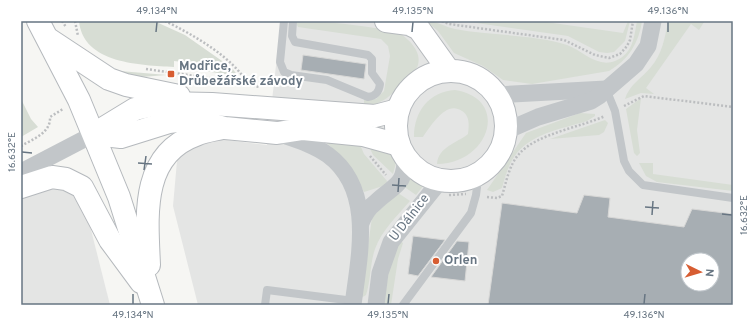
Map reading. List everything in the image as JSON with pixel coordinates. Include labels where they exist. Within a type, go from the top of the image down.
[{"type":"street","points":[[386,21],[409,24],[419,29],[450,71]]},
{"type":"street","points":[[506,131],[538,117],[591,101],[636,64],[648,46],[653,21]]},
{"type":"street","points":[[42,29],[84,65],[109,80],[212,104]]},
{"type":"street","points":[[42,29],[79,100],[94,134],[119,197],[152,300]]},
{"type":"street","points":[[94,134],[121,137],[181,119],[202,121],[226,128],[277,133],[303,129],[363,135],[402,151],[416,170],[442,190],[487,166],[498,152],[506,131],[505,113],[496,95],[477,78],[467,74],[450,71],[433,74],[418,82],[406,94],[398,110],[396,129],[402,151],[404,173],[397,185],[375,202],[361,223]]},
{"type":"street","points":[[496,95],[606,89]]},
{"type":"street","points":[[21,172],[94,134],[126,113],[144,106],[162,104],[212,104],[376,116],[398,110]]},
{"type":"street","points":[[152,300],[146,222],[147,206],[158,168],[168,152],[183,141],[197,134],[226,128]]},
{"type":"street","points":[[277,133],[314,147],[328,155],[341,169],[356,197],[361,223],[366,300]]},
{"type":"street","points":[[21,187],[52,178],[66,179],[82,187],[110,240],[152,300]]},
{"type":"street","name":"U Dálnice","points":[[366,300],[391,242],[442,190]]},
{"type":"lane","points":[[284,21],[280,62],[284,72],[291,75],[327,80],[368,98],[374,96],[380,90],[380,84],[372,72],[372,59],[368,55],[295,42],[292,36],[293,21]]},
{"type":"lane","points":[[606,89],[615,111],[624,161],[629,171],[643,185],[733,198]]},
{"type":"lane","points":[[403,305],[471,213],[476,195],[479,171]]},
{"type":"lane","points":[[265,305],[267,290],[366,300]]},
{"type":"path","points":[[166,21],[181,28],[226,59],[239,70],[248,85]]},
{"type":"path","points":[[442,21],[450,24],[564,40],[595,55],[609,58],[620,54],[627,46],[630,40],[633,21]]},
{"type":"path","points":[[142,68],[231,81],[262,88]]},
{"type":"path","points":[[442,190],[497,198],[502,196],[510,168],[518,154],[532,144],[615,111],[644,96],[733,107]]},
{"type":"path","points":[[21,146],[45,132]]},
{"type":"path","points":[[363,135],[364,144],[374,162],[397,185]]},
{"type":"shaded area","points":[[79,21],[154,21],[185,35],[232,68],[238,76],[191,69],[192,63],[174,61],[174,67],[130,63],[116,59],[102,54],[91,46],[83,35]]},
{"type":"shaded area","points":[[281,21],[733,21],[733,305],[198,305],[173,206],[177,161],[184,152],[195,146],[219,139],[267,145]]},
{"type":"shaded area","points":[[295,21],[345,24],[387,29],[396,32],[407,39],[414,46],[418,55],[418,65],[414,72],[406,78],[387,98],[377,103],[364,106],[364,100],[376,99],[384,91],[390,56],[388,46],[381,39],[298,27]]},
{"type":"shaded area","points":[[426,21],[455,29],[554,41],[567,45],[596,61],[608,63],[621,58],[626,54],[632,44],[637,21],[642,21],[638,37],[632,50],[616,67],[609,71],[532,84],[503,80],[483,66],[454,53],[438,31]]},
{"type":"shaded area","points":[[462,21],[539,21],[623,33],[628,21],[630,21],[625,41],[614,52],[607,53],[599,52],[568,36]]},
{"type":"shaded area","points":[[668,21],[704,22],[699,30],[691,24],[646,88],[654,94],[641,93],[625,99],[629,90],[651,67],[658,57],[664,40]]},
{"type":"shaded area","points":[[120,71],[167,75],[128,78],[118,76]]},
{"type":"shaded area","points":[[455,90],[472,96],[483,105],[488,117],[486,130],[480,143],[470,154],[455,161],[437,164],[438,158],[444,149],[468,134],[468,118],[462,111],[450,109],[445,111],[435,121],[423,137],[414,137],[417,119],[420,111],[431,99],[446,92]]},
{"type":"shaded area","points":[[641,98],[637,130],[640,153],[637,156],[634,153],[626,109]]},
{"type":"shaded area","points":[[21,99],[31,119],[38,127],[21,137]]},
{"type":"shaded area","points":[[580,113],[595,114],[595,116],[587,121],[547,133],[529,142],[512,160],[502,188],[493,192],[487,190],[526,133]]},
{"type":"shaded area","points":[[605,120],[608,123],[604,132],[599,135],[550,139]]},
{"type":"shaded area","points":[[323,140],[358,140],[364,154],[387,181],[386,185],[364,192],[347,164]]},
{"type":"shaded area","points":[[367,142],[388,149],[396,163],[393,174],[373,155]]},
{"type":"shaded area","points":[[639,163],[653,163],[653,174],[733,185],[733,191],[657,182],[646,176]]},
{"type":"shaded area","points":[[410,173],[424,185],[416,195],[403,186]]},
{"type":"shaded area","points":[[73,186],[87,214],[110,305],[21,305],[21,193],[28,187]]},
{"type":"shaded area","points":[[398,193],[410,201],[390,224],[378,242],[373,254],[366,295],[361,298],[372,217]]},
{"type":"shaded area","points":[[400,241],[403,243],[398,259],[391,305],[384,305],[389,267]]},
{"type":"building","points":[[303,55],[366,64],[364,79],[301,70]]},
{"type":"building","points":[[584,195],[610,198],[608,217],[684,227],[692,209],[733,214],[733,305],[488,305],[502,203],[577,213]]},
{"type":"building","points":[[413,236],[445,240],[418,276],[408,274]]},
{"type":"building","points":[[457,241],[469,242],[465,281],[431,277]]},
{"type":"place","name":"Modřice, Drůbežářské závody","points":[[171,74]]},
{"type":"place","name":"Orlen","points":[[436,261]]}]
